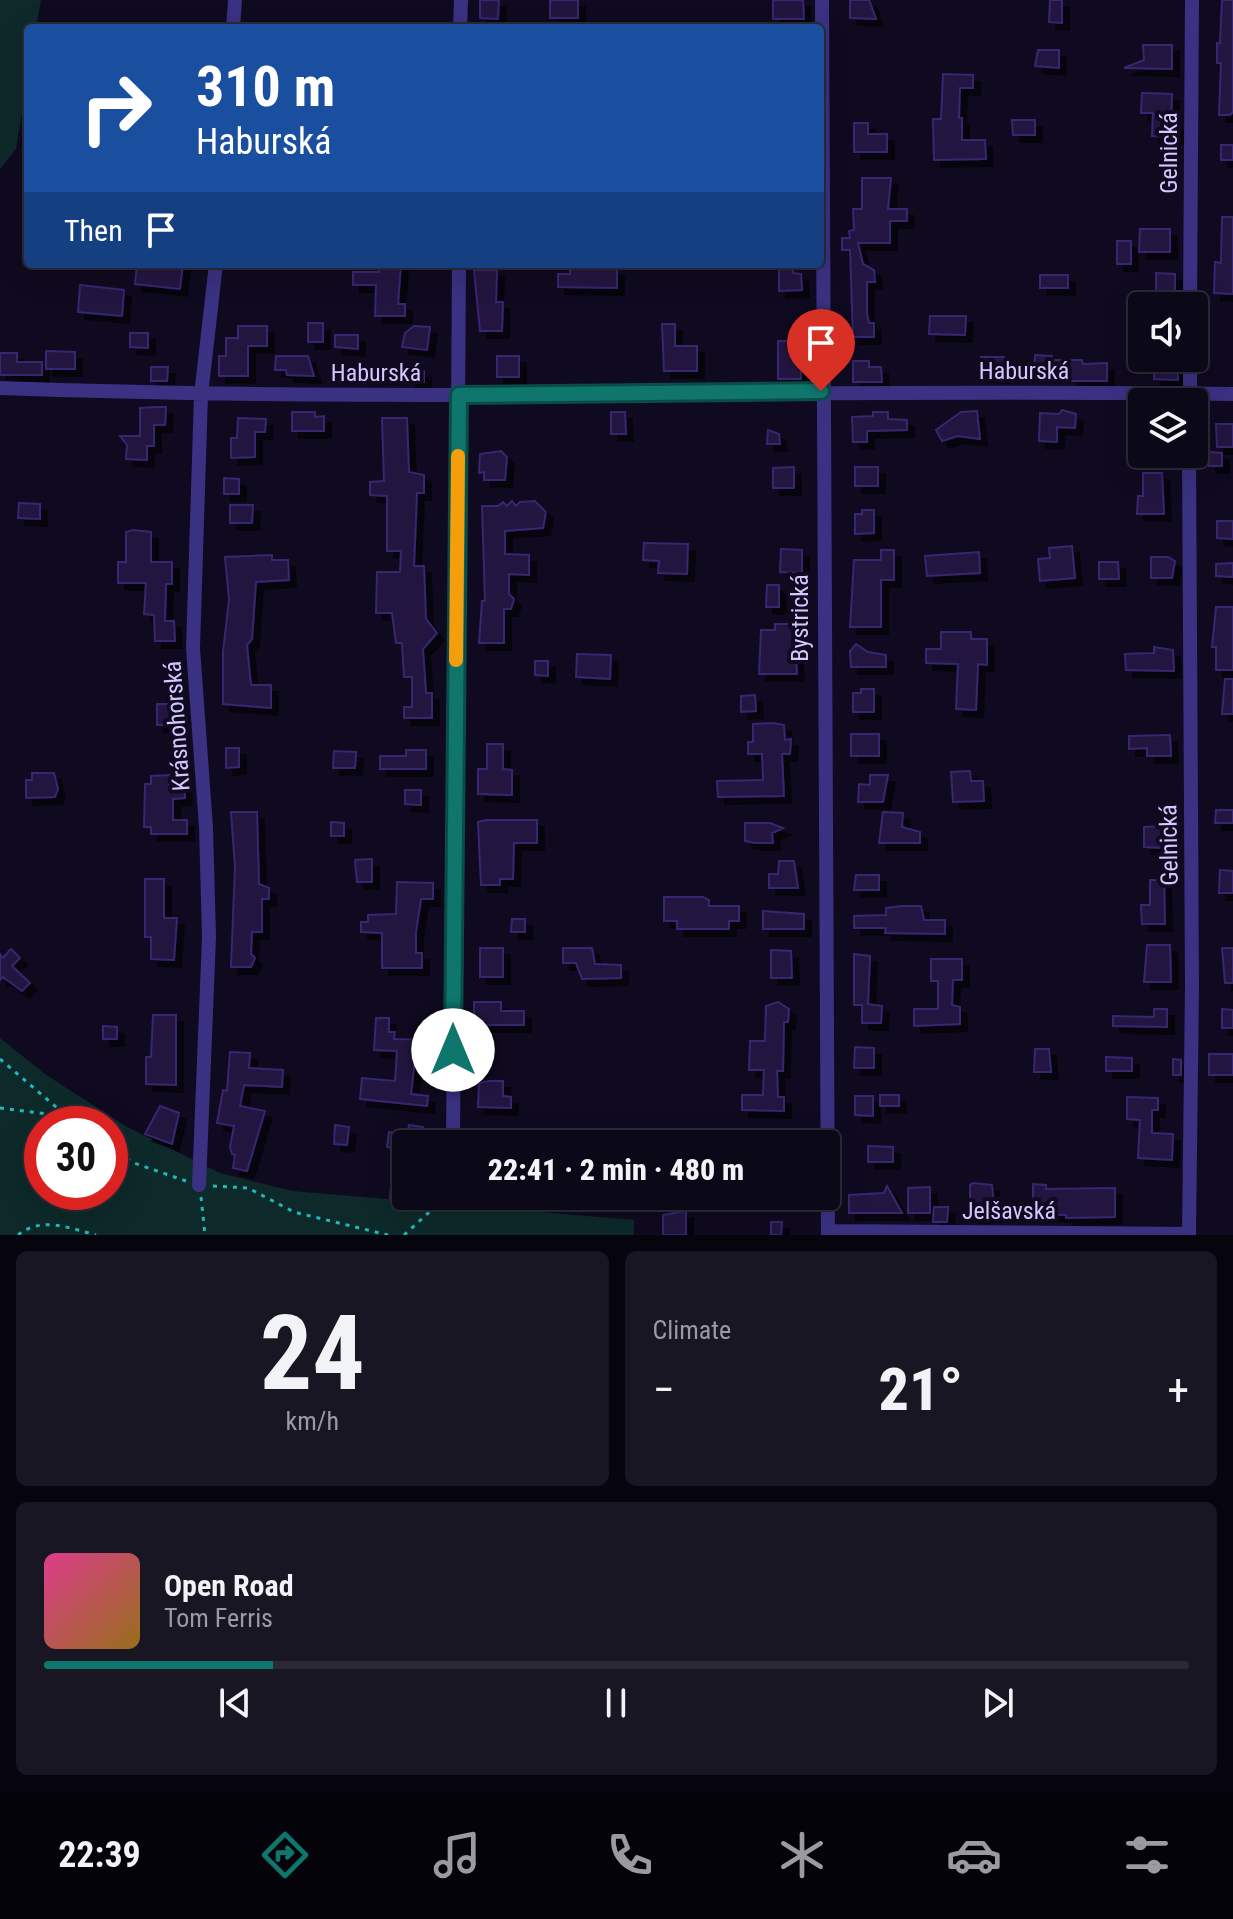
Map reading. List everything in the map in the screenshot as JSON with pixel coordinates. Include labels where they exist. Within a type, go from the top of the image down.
[{"type":"street","points":[[233,24],[235,0]]},
{"type":"street","points":[[460,24],[461,0]]},
{"type":"street","name":"Bystrická","points":[[822,0],[822,24]]},
{"type":"street","name":"Gelnická","points":[[1190,292],[1192,0]]},
{"type":"street","name":"Krásnohorská","points":[[199,1185],[209,937],[206,827],[193,648],[201,395],[216,268]]},
{"type":"street","points":[[453,1130],[459,268]]},
{"type":"street","name":"Bystrická","points":[[821,268],[828,1233]]},
{"type":"street","name":"Haburská","points":[[0,388],[201,395],[821,391],[1128,397]]},
{"type":"street","name":"Haburská","points":[[1208,396],[1233,394]]},
{"type":"street","name":"Gelnická","points":[[1189,468],[1192,986],[1189,1234]]},
{"type":"street","name":"Jelšavská","points":[[828,1233],[1189,1234]]},
{"type":"path","points":[[0,1059],[53,1106]]},
{"type":"path","points":[[0,1108],[24,1111]]},
{"type":"path","points":[[128,1159],[199,1185],[248,1188],[294,1212],[362,1232],[388,1235]]},
{"type":"path","points":[[199,1185],[205,1234]]},
{"type":"path","points":[[404,1235],[432,1210]]},
{"type":"path","points":[[18,1235],[32,1224],[57,1225],[96,1235]]},
{"type":"green space","points":[[0,0],[41,0],[37,24],[24,24],[24,101],[16,149],[0,169]]},
{"type":"green space","points":[[0,1038],[45,1074],[95,1106],[24,1106],[24,1210],[128,1210],[128,1127],[220,1173],[293,1191],[392,1199],[392,1210],[516,1210],[634,1220],[634,1235],[0,1235]]},
{"type":"building","points":[[480,0],[499,0],[498,19],[480,18]]},
{"type":"building","points":[[550,0],[578,0],[578,18],[550,18]]},
{"type":"building","points":[[773,0],[803,0],[804,19],[773,19]]},
{"type":"building","points":[[850,0],[869,0],[876,19],[850,18]]},
{"type":"building","points":[[1050,0],[1062,0],[1062,23],[1049,22]]},
{"type":"building","points":[[1222,0],[1233,0],[1233,112],[1230,115],[1219,115],[1221,63],[1217,63],[1217,43],[1220,43]]},
{"type":"building","points":[[1143,45],[1172,45],[1172,69],[1124,68],[1144,60]]},
{"type":"building","points":[[1038,50],[1059,50],[1059,68],[1035,66]]},
{"type":"building","points":[[943,74],[973,75],[973,88],[960,88],[962,140],[985,140],[986,159],[934,160],[933,119],[941,119]]},
{"type":"building","points":[[1142,93],[1172,94],[1171,123],[1176,123],[1176,137],[1152,136],[1153,113],[1141,113]]},
{"type":"building","points":[[1012,120],[1035,120],[1035,135],[1013,135]]},
{"type":"building","points":[[854,123],[868,123],[868,134],[887,134],[887,152],[854,152]]},
{"type":"building","points":[[1221,145],[1233,145],[1233,160],[1221,160]]},
{"type":"building","points":[[862,178],[891,178],[888,209],[907,209],[907,221],[890,221],[890,243],[858,243],[863,264],[874,270],[875,282],[867,282],[867,314],[869,323],[874,323],[874,337],[853,337],[850,250],[842,250],[842,238],[850,238],[849,231],[854,230],[853,209],[862,209]]},
{"type":"building","points":[[1222,217],[1233,217],[1233,294],[1214,293],[1215,262],[1221,263]]},
{"type":"building","points":[[1140,229],[1170,229],[1170,252],[1139,252]]},
{"type":"building","points":[[1117,241],[1131,241],[1131,264],[1117,264]]},
{"type":"building","points":[[137,268],[183,268],[180,289],[135,284]]},
{"type":"building","points":[[379,268],[401,268],[398,304],[405,304],[405,316],[375,316],[376,285],[353,285],[353,272],[379,272]]},
{"type":"building","points":[[570,268],[617,269],[617,288],[558,287],[558,274],[570,274]]},
{"type":"building","points":[[779,268],[793,268],[793,273],[801,274],[802,290],[779,291]]},
{"type":"building","points":[[474,270],[497,270],[496,302],[503,302],[502,331],[480,331]]},
{"type":"building","points":[[1156,273],[1175,274],[1175,292],[1156,292]]},
{"type":"building","points":[[1040,275],[1068,275],[1068,288],[1040,288]]},
{"type":"building","points":[[80,285],[124,290],[122,316],[78,312]]},
{"type":"building","points":[[930,316],[966,316],[965,335],[929,334]]},
{"type":"building","points":[[308,323],[323,323],[323,342],[308,342]]},
{"type":"building","points":[[662,324],[675,324],[675,346],[697,346],[697,371],[664,371]]},
{"type":"building","points":[[238,326],[267,326],[267,346],[248,346],[248,376],[219,376],[219,356],[226,356],[226,338],[238,338]]},
{"type":"building","points":[[414,326],[430,327],[427,350],[402,347],[405,333]]},
{"type":"building","points":[[130,333],[148,333],[148,348],[130,347]]},
{"type":"building","points":[[335,335],[358,335],[358,349],[335,347]]},
{"type":"building","points":[[778,341],[792,341],[792,357],[801,357],[801,379],[778,379]]},
{"type":"building","points":[[46,351],[75,352],[75,369],[46,369]]},
{"type":"building","points":[[0,353],[17,353],[17,362],[42,362],[42,375],[0,375]]},
{"type":"building","points":[[1035,355],[1052,356],[1052,360],[1082,360],[1083,364],[1107,363],[1107,381],[1069,381],[1069,372],[1034,373]]},
{"type":"building","points":[[276,356],[308,356],[314,376],[287,375],[286,370],[275,370]]},
{"type":"building","points":[[497,356],[519,356],[519,377],[497,377]]},
{"type":"building","points":[[981,357],[1004,357],[1005,376],[982,375]]},
{"type":"building","points":[[853,361],[869,361],[869,367],[881,367],[882,382],[853,382]]},
{"type":"building","points":[[151,367],[168,367],[167,381],[151,381]]},
{"type":"building","points":[[409,370],[424,371],[424,382],[409,382]]},
{"type":"building","points":[[1154,372],[1178,372],[1178,380],[1154,379]]},
{"type":"building","points":[[166,407],[165,425],[154,425],[154,446],[147,446],[147,460],[126,459],[127,445],[120,436],[140,436],[140,408]]},
{"type":"building","points":[[1062,410],[1076,414],[1075,428],[1057,427],[1057,442],[1039,441],[1040,413],[1059,414]]},
{"type":"building","points":[[977,411],[980,439],[958,436],[942,441],[936,430],[961,412]]},
{"type":"building","points":[[292,412],[315,412],[315,417],[324,416],[324,431],[292,431]]},
{"type":"building","points":[[611,412],[625,412],[626,434],[611,434]]},
{"type":"building","points":[[873,412],[888,412],[888,419],[907,420],[907,430],[867,431],[867,442],[853,442],[852,417],[873,416]]},
{"type":"building","points":[[238,418],[266,419],[265,432],[255,432],[255,457],[231,458],[231,438],[237,438]]},
{"type":"building","points":[[382,418],[407,418],[409,472],[424,475],[424,493],[417,493],[414,566],[424,566],[426,619],[437,633],[423,649],[426,693],[432,693],[432,718],[404,718],[404,707],[412,707],[412,677],[404,677],[402,643],[396,643],[392,613],[376,613],[377,572],[400,572],[401,551],[387,551],[387,496],[370,495],[370,482],[384,481]]},
{"type":"building","points":[[1216,424],[1233,424],[1233,447],[1217,447]]},
{"type":"building","points":[[768,430],[779,434],[780,444],[767,444]]},
{"type":"building","points":[[501,451],[507,457],[505,480],[484,480],[484,472],[479,473],[480,454]]},
{"type":"building","points":[[1209,452],[1222,453],[1222,466],[1209,466]]},
{"type":"building","points":[[794,467],[794,488],[773,488],[773,468]]},
{"type":"building","points":[[855,467],[878,467],[878,486],[855,486]]},
{"type":"building","points":[[1143,473],[1162,473],[1164,514],[1137,514],[1138,496],[1143,496]]},
{"type":"building","points":[[224,478],[239,479],[239,494],[224,494]]},
{"type":"building","points":[[512,501],[516,506],[520,502],[535,501],[546,512],[543,528],[505,531],[505,554],[529,555],[529,575],[509,574],[509,594],[514,599],[511,609],[504,609],[504,643],[479,643],[482,601],[485,601],[482,506],[498,506],[503,502],[507,506]]},
{"type":"building","points":[[19,503],[40,504],[40,519],[18,518]]},
{"type":"building","points":[[230,505],[253,505],[252,523],[230,523]]},
{"type":"building","points":[[862,510],[874,510],[874,533],[855,534],[855,514],[862,514]]},
{"type":"building","points":[[1217,521],[1233,521],[1233,539],[1217,538]]},
{"type":"building","points":[[126,532],[151,532],[151,562],[172,562],[172,584],[166,584],[165,621],[174,621],[175,641],[155,641],[154,615],[144,614],[146,583],[118,583],[118,562],[126,562]]},
{"type":"building","points":[[644,543],[688,544],[687,574],[658,573],[659,561],[643,560]]},
{"type":"building","points":[[1072,546],[1075,578],[1040,581],[1038,559],[1050,558],[1049,548]]},
{"type":"building","points":[[781,549],[802,550],[802,573],[780,572]]},
{"type":"building","points":[[881,550],[894,550],[894,580],[881,580],[881,627],[850,627],[854,560],[881,560]]},
{"type":"building","points":[[979,552],[980,573],[927,576],[925,556]]},
{"type":"building","points":[[272,555],[272,560],[288,560],[289,580],[256,582],[252,639],[247,645],[251,685],[271,685],[271,708],[223,704],[223,652],[229,600],[225,557]]},
{"type":"building","points":[[1151,557],[1168,557],[1175,561],[1172,578],[1151,578]]},
{"type":"building","points":[[1099,562],[1118,562],[1119,579],[1099,579]]},
{"type":"building","points":[[1233,563],[1233,577],[1216,576],[1216,564]]},
{"type":"building","points":[[767,585],[779,585],[779,607],[766,607]]},
{"type":"building","points":[[1216,607],[1233,607],[1233,670],[1216,670],[1216,647],[1212,647]]},
{"type":"building","points":[[775,624],[801,624],[800,643],[795,643],[797,674],[759,674],[761,630],[775,630]]},
{"type":"building","points":[[941,632],[971,632],[971,639],[987,639],[987,665],[978,664],[976,710],[956,709],[958,664],[926,663],[926,649],[941,649]]},
{"type":"building","points":[[856,644],[868,652],[886,655],[886,667],[851,667],[850,651]]},
{"type":"building","points":[[1154,647],[1173,650],[1174,671],[1126,670],[1125,654],[1154,653]]},
{"type":"building","points":[[577,654],[611,655],[610,679],[576,677]]},
{"type":"building","points":[[535,661],[548,661],[548,676],[535,675]]},
{"type":"building","points":[[1225,679],[1233,679],[1233,714],[1222,714]]},
{"type":"building","points":[[861,689],[874,689],[874,712],[853,712],[853,693],[861,693]]},
{"type":"building","points":[[755,695],[756,711],[741,712],[741,696]]},
{"type":"building","points":[[157,704],[178,704],[182,714],[179,725],[157,725]]},
{"type":"building","points":[[753,724],[784,725],[785,740],[791,739],[790,754],[782,754],[784,796],[718,797],[717,781],[763,780],[762,754],[748,754],[748,742],[753,742]]},
{"type":"building","points":[[851,734],[879,734],[879,756],[851,756]]},
{"type":"building","points":[[1170,735],[1171,756],[1147,756],[1147,748],[1129,749],[1129,736]]},
{"type":"building","points":[[487,744],[503,744],[503,769],[512,770],[512,795],[478,794],[478,769],[487,769]]},
{"type":"building","points":[[226,748],[239,748],[239,767],[226,768]]},
{"type":"building","points":[[406,750],[426,750],[426,769],[380,769],[380,756],[406,756]]},
{"type":"building","points":[[334,751],[356,752],[355,768],[333,768]]},
{"type":"building","points":[[970,771],[971,781],[983,781],[984,801],[953,802],[951,772]]},
{"type":"building","points":[[32,773],[54,773],[58,789],[55,797],[26,798],[26,780],[32,780]]},
{"type":"building","points":[[169,775],[169,785],[184,784],[185,798],[173,799],[173,820],[187,820],[187,834],[151,834],[151,827],[144,827],[145,784],[151,784],[151,776]]},
{"type":"building","points":[[870,775],[888,775],[883,802],[858,802],[859,784],[870,785]]},
{"type":"building","points":[[405,790],[421,790],[421,805],[405,804]]},
{"type":"building","points":[[1216,810],[1233,810],[1233,823],[1215,823]]},
{"type":"building","points":[[231,812],[257,812],[259,884],[269,888],[269,899],[262,899],[262,932],[252,932],[251,954],[255,958],[251,967],[231,967],[235,867]]},
{"type":"building","points":[[883,812],[903,813],[902,827],[920,832],[920,843],[879,843]]},
{"type":"building","points":[[537,820],[537,843],[514,843],[513,879],[500,879],[500,885],[481,885],[478,822]]},
{"type":"building","points":[[331,822],[344,823],[344,836],[331,836]]},
{"type":"building","points":[[745,823],[770,823],[783,828],[772,833],[773,843],[755,843],[745,841]]},
{"type":"building","points":[[1166,826],[1162,848],[1144,847],[1144,827]]},
{"type":"building","points":[[372,859],[372,882],[357,882],[355,860]]},
{"type":"building","points":[[779,861],[794,861],[798,888],[769,888],[769,874],[778,874]]},
{"type":"building","points":[[1220,870],[1233,871],[1233,893],[1219,893]]},
{"type":"building","points":[[856,875],[879,875],[879,890],[854,890]]},
{"type":"building","points":[[145,879],[164,879],[164,918],[177,918],[174,960],[151,959],[151,937],[145,937]]},
{"type":"building","points":[[1150,880],[1164,880],[1165,924],[1142,924],[1141,905],[1150,905]]},
{"type":"building","points":[[397,882],[433,883],[433,899],[421,899],[416,932],[416,953],[422,953],[422,968],[382,968],[382,933],[361,932],[361,922],[368,922],[368,915],[396,914]]},
{"type":"building","points":[[664,897],[703,897],[709,900],[709,906],[739,906],[739,921],[729,921],[729,929],[677,929],[677,921],[664,921]]},
{"type":"building","points":[[921,906],[924,920],[945,920],[945,934],[885,933],[886,928],[854,928],[854,916],[886,915],[886,908]]},
{"type":"building","points":[[763,911],[804,914],[804,929],[763,929]]},
{"type":"building","points":[[512,919],[525,919],[525,932],[511,932]]},
{"type":"building","points":[[1147,945],[1170,945],[1171,982],[1144,982]]},
{"type":"building","points":[[480,948],[503,948],[503,977],[480,977]]},
{"type":"building","points":[[563,948],[592,948],[595,964],[621,965],[621,978],[582,979],[576,963],[563,963]]},
{"type":"building","points":[[1222,948],[1233,948],[1233,983],[1225,983]]},
{"type":"building","points":[[11,949],[20,958],[12,966],[30,983],[22,991],[3,977],[0,980],[0,954],[3,958]]},
{"type":"building","points":[[771,950],[791,951],[792,978],[771,978]]},
{"type":"building","points":[[854,954],[870,956],[868,1004],[882,1006],[881,1023],[862,1023],[862,1005],[854,1005]]},
{"type":"building","points":[[931,959],[962,959],[962,980],[953,980],[952,1005],[960,1007],[960,1024],[914,1026],[914,1009],[938,1009],[938,981],[931,981]]},
{"type":"building","points":[[474,1002],[501,1002],[501,1011],[524,1011],[524,1025],[474,1025]]},
{"type":"building","points":[[778,1002],[789,1009],[788,1022],[784,1022],[783,1071],[777,1071],[778,1097],[784,1097],[784,1111],[742,1110],[742,1095],[763,1095],[764,1070],[749,1070],[750,1041],[765,1041],[766,1006]]},
{"type":"building","points":[[1154,1009],[1167,1009],[1167,1027],[1113,1026],[1113,1016],[1154,1017]]},
{"type":"building","points":[[1222,1009],[1233,1010],[1233,1028],[1222,1028]]},
{"type":"building","points":[[153,1015],[176,1015],[176,1085],[146,1084],[146,1057],[151,1057]]},
{"type":"building","points":[[376,1018],[389,1018],[389,1032],[395,1032],[394,1039],[434,1040],[434,1053],[416,1052],[411,1094],[428,1096],[427,1106],[360,1099],[362,1078],[395,1081],[397,1051],[374,1050]]},
{"type":"building","points":[[103,1026],[117,1027],[117,1039],[103,1039]]},
{"type":"building","points":[[855,1047],[874,1048],[874,1068],[854,1068]]},
{"type":"building","points":[[1035,1049],[1049,1049],[1051,1072],[1034,1072]]},
{"type":"building","points":[[230,1052],[250,1053],[249,1068],[283,1070],[282,1087],[244,1085],[240,1106],[265,1111],[247,1171],[233,1168],[235,1155],[230,1147],[234,1126],[217,1123],[223,1090],[227,1091]]},
{"type":"building","points":[[1209,1054],[1233,1054],[1233,1075],[1209,1075]]},
{"type":"building","points":[[1106,1057],[1132,1058],[1132,1071],[1106,1071]]},
{"type":"building","points":[[1173,1059],[1181,1060],[1181,1075],[1173,1075]]},
{"type":"building","points":[[503,1081],[503,1096],[511,1097],[511,1108],[478,1107],[479,1083]]},
{"type":"building","points":[[880,1095],[899,1095],[899,1106],[880,1106]]},
{"type":"building","points":[[855,1096],[873,1096],[873,1116],[855,1115]]},
{"type":"building","points":[[1127,1097],[1158,1098],[1158,1110],[1152,1110],[1152,1133],[1173,1134],[1172,1160],[1138,1158],[1140,1120],[1127,1119]]},
{"type":"building","points":[[160,1106],[179,1113],[172,1144],[145,1134]]},
{"type":"building","points":[[335,1125],[349,1127],[347,1145],[334,1144]]},
{"type":"building","points":[[409,1125],[423,1127],[423,1130],[408,1130]]},
{"type":"building","points":[[389,1132],[392,1133],[392,1148],[387,1147]]},
{"type":"building","points":[[868,1146],[893,1147],[893,1162],[868,1162]]},
{"type":"building","points":[[1033,1184],[1046,1185],[1046,1189],[1115,1188],[1115,1217],[1066,1218],[1066,1215],[1033,1214]]},
{"type":"building","points":[[970,1185],[992,1185],[995,1215],[970,1216]]},
{"type":"building","points":[[887,1186],[902,1213],[849,1213],[849,1195],[884,1193]]},
{"type":"building","points":[[930,1187],[930,1213],[908,1213],[908,1188]]},
{"type":"building","points":[[934,1207],[948,1207],[947,1222],[933,1222]]},
{"type":"building","points":[[686,1211],[686,1235],[663,1235],[663,1215]]},
{"type":"building","points":[[771,1222],[782,1222],[781,1235],[771,1235]]},
{"type":"slow traffic","points":[[456,660],[458,456]]},
{"type":"route","points":[[453,1050],[459,395],[821,391]]}]
